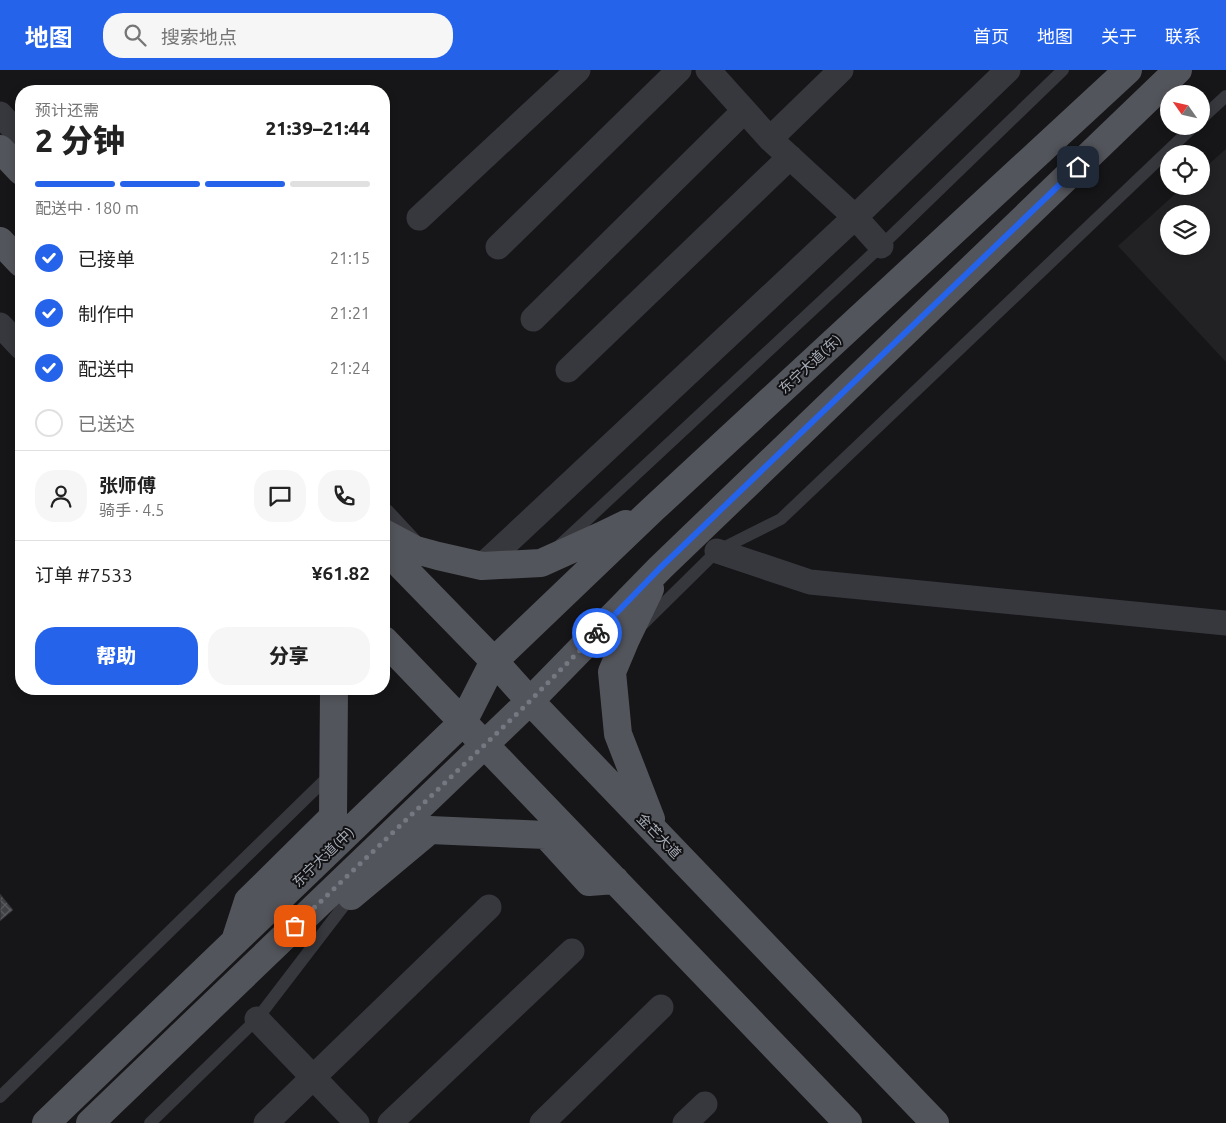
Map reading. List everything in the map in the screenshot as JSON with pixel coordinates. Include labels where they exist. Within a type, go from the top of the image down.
[{"type":"main road","name":"东宁大道(东)","points":[[494,661],[654,509],[1128,70]]},
{"type":"main road","points":[[90,1123],[485,745],[660,568],[1178,70]]},
{"type":"main road","points":[[0,149],[15,165]]},
{"type":"main road","points":[[0,241],[15,257]]},
{"type":"main road","points":[[390,536],[416,550],[482,566],[541,563],[654,509]]},
{"type":"main road","name":"金芒大道","points":[[390,554],[936,1123]]},
{"type":"main road","points":[[656,832],[618,734],[612,672],[660,568]]},
{"type":"main road","points":[[390,646],[848,1123]]},
{"type":"main road","name":"东宁大道(中)","points":[[46,1123],[463,722],[494,661]]},
{"type":"main road","points":[[235,942],[248,901],[332,817],[334,695]]},
{"type":"main road","points":[[322,900],[352,896],[430,830],[546,835],[589,882],[614,880]]},
{"type":"street","points":[[419,218],[578,70]]},
{"type":"street","points":[[498,247],[679,70]]},
{"type":"street","points":[[770,139],[841,70]]},
{"type":"street","points":[[482,566],[855,217],[1008,70]]},
{"type":"street","points":[[717,73],[744,111],[770,139],[855,217],[881,246]]},
{"type":"street","points":[[533,320],[744,111]]},
{"type":"street","points":[[0,114],[15,130]]},
{"type":"street","points":[[568,370],[790,157]]},
{"type":"street","points":[[0,325],[15,341]]},
{"type":"street","points":[[390,522],[416,550]]},
{"type":"street","points":[[717,551],[810,582],[1226,623]]},
{"type":"street","points":[[266,1123],[489,907]]},
{"type":"street","points":[[390,1123],[572,952]]},
{"type":"street","points":[[542,1123],[661,1007]]},
{"type":"street","points":[[257,1019],[357,1123]]},
{"type":"street","points":[[685,1123],[705,1104]]},
{"type":"lane","points":[[541,563],[881,246],[1063,70]]},
{"type":"lane","points":[[1210,111],[1226,96]]},
{"type":"lane","points":[[625,641],[717,551],[781,518],[1185,135]]},
{"type":"lane","points":[[0,1097],[333,772]]},
{"type":"lane","points":[[150,1123],[257,1019],[352,896]]},
{"type":"shaded area","points":[[1226,149],[1226,362],[1118,246],[1160,208],[1160,255],[1210,255],[1210,205],[1163,205],[1174,195],[1210,195],[1210,163]]},
{"type":"building","points":[[0,894],[13,910],[0,921]]},
{"type":"way so far","points":[[295,926],[519,712],[597,633]]},
{"type":"route","points":[[597,633],[660,568],[1078,167]]}]
